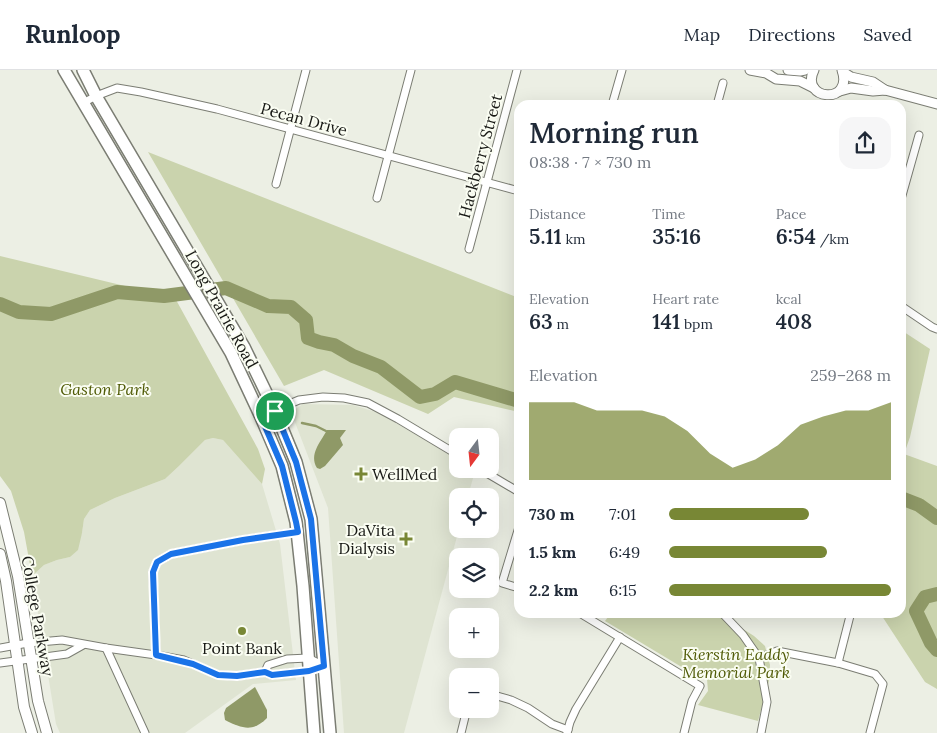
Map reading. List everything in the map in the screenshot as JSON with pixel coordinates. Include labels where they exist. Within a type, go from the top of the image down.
[{"type":"main road","name":"Long Prairie Road","points":[[64,70],[231,353],[282,466],[298,532],[314,733]]},
{"type":"main road","name":"Long Prairie Road","points":[[83,70],[96,96],[244,347],[275,411],[296,462],[311,519],[330,733]]},
{"type":"main road","name":"College Parkway","points":[[0,503],[18,576],[38,701],[47,733]]},
{"type":"main road","name":"College Parkway","points":[[0,554],[6,581],[24,707],[32,733]]},
{"type":"street","points":[[276,184],[306,70]]},
{"type":"street","points":[[377,198],[411,70]]},
{"type":"street","name":"Hackberry Street","points":[[469,248],[516,70]]},
{"type":"street","points":[[613,100],[622,70]]},
{"type":"street","points":[[750,70],[770,71],[776,79],[800,81],[826,96],[851,88],[872,91],[885,90]]},
{"type":"street","points":[[788,70],[806,70]]},
{"type":"street","points":[[814,70],[811,80],[814,88]]},
{"type":"street","points":[[840,91],[844,80],[842,71]]},
{"type":"street","points":[[842,71],[851,77],[873,82],[885,90],[937,104]]},
{"type":"street","points":[[718,100],[723,83]]},
{"type":"street","name":"Pecan Drive","points":[[83,103],[117,88],[133,90],[217,109],[514,190]]},
{"type":"street","points":[[906,181],[919,135]]},
{"type":"street","points":[[906,309],[937,329]]},
{"type":"street","points":[[261,417],[299,400],[323,397],[344,398],[368,404],[398,419],[449,450]]},
{"type":"street","points":[[495,478],[514,489]]},
{"type":"street","points":[[156,655],[153,572],[157,562],[171,554],[243,540],[298,532]]},
{"type":"street","points":[[514,543],[502,583],[514,587]]},
{"type":"street","points":[[588,618],[700,686],[692,702],[684,733]]},
{"type":"street","points":[[727,618],[743,635],[759,658],[767,702],[761,733]]},
{"type":"street","points":[[838,663],[849,618]]},
{"type":"street","points":[[499,697],[520,704],[552,724],[568,731],[576,709],[620,637]]},
{"type":"street","points":[[0,648],[62,640],[156,655],[193,664],[218,675],[237,676],[265,672],[272,675],[309,671],[324,666]]},
{"type":"street","points":[[0,663],[67,654],[83,644]]},
{"type":"street","points":[[106,648],[146,733]]},
{"type":"street","points":[[759,658],[777,651],[838,663],[875,674],[883,684],[870,733]]},
{"type":"street","points":[[265,672],[268,665],[287,660],[308,658],[324,666]]},
{"type":"street","points":[[461,733],[465,718]]},
{"type":"shaded area","points":[[303,404],[353,405],[379,413],[449,454],[449,478],[473,478],[470,488],[449,488],[449,538],[457,538],[454,548],[449,548],[449,566],[404,733],[344,733],[328,508],[291,412]]},
{"type":"shaded area","points":[[327,430],[346,430],[340,438],[343,445],[325,466],[320,469],[317,468],[314,458]]},
{"type":"shaded area","points":[[213,438],[223,440],[262,484],[280,544],[296,680],[253,684],[185,733],[60,733],[56,724],[32,576],[44,565],[70,557],[82,533],[84,519],[90,510],[115,498],[165,479],[205,440]]},
{"type":"shaded area","points":[[255,687],[267,710],[267,718],[257,725],[248,728],[225,720],[224,713],[226,708]]},
{"type":"green space","points":[[148,152],[514,296],[514,411],[454,397],[428,414],[324,370],[284,386]]},
{"type":"green space","name":"Gaston Park","points":[[0,256],[175,298],[258,449],[265,469],[262,484],[223,440],[213,438],[205,440],[165,479],[115,498],[90,510],[84,519],[78,550],[70,557],[44,565],[32,576],[24,532],[11,491],[0,476]]},
{"type":"green space","points":[[906,333],[930,349],[906,448]]},
{"type":"green space","points":[[906,455],[937,466],[937,689],[925,682],[883,618],[906,618]]},
{"type":"green space","name":"Kierstin Eaddy Memorial Park","points":[[607,618],[726,618],[754,636],[765,646],[770,665],[769,681],[758,721],[698,705],[708,691],[707,679],[701,674],[690,672],[605,621]]},
{"type":"waterway","points":[[0,304],[19,312],[51,314],[117,292],[164,296],[226,288],[268,306],[291,307],[306,320],[308,338],[334,345],[353,356],[381,367],[420,397],[435,394],[455,382],[514,400]]},
{"type":"waterway","points":[[302,423],[316,426],[326,431]]},
{"type":"waterway","points":[[906,500],[919,505],[937,518]]},
{"type":"waterway","points":[[937,594],[925,597],[916,611],[931,643],[937,650]]},
{"type":"place","name":"WellMed","points":[[361,474]]},
{"type":"place","name":"DaVita Dialysis","points":[[406,539]]},
{"type":"place","name":"Point Bank","points":[[242,631]]},
{"type":"route","points":[[275,411],[296,462],[311,519],[324,666],[309,671],[272,675],[265,672],[237,676],[218,675],[184,660],[156,655],[153,572],[157,562],[171,554],[243,540],[298,532],[282,466],[261,417],[275,411]]}]
